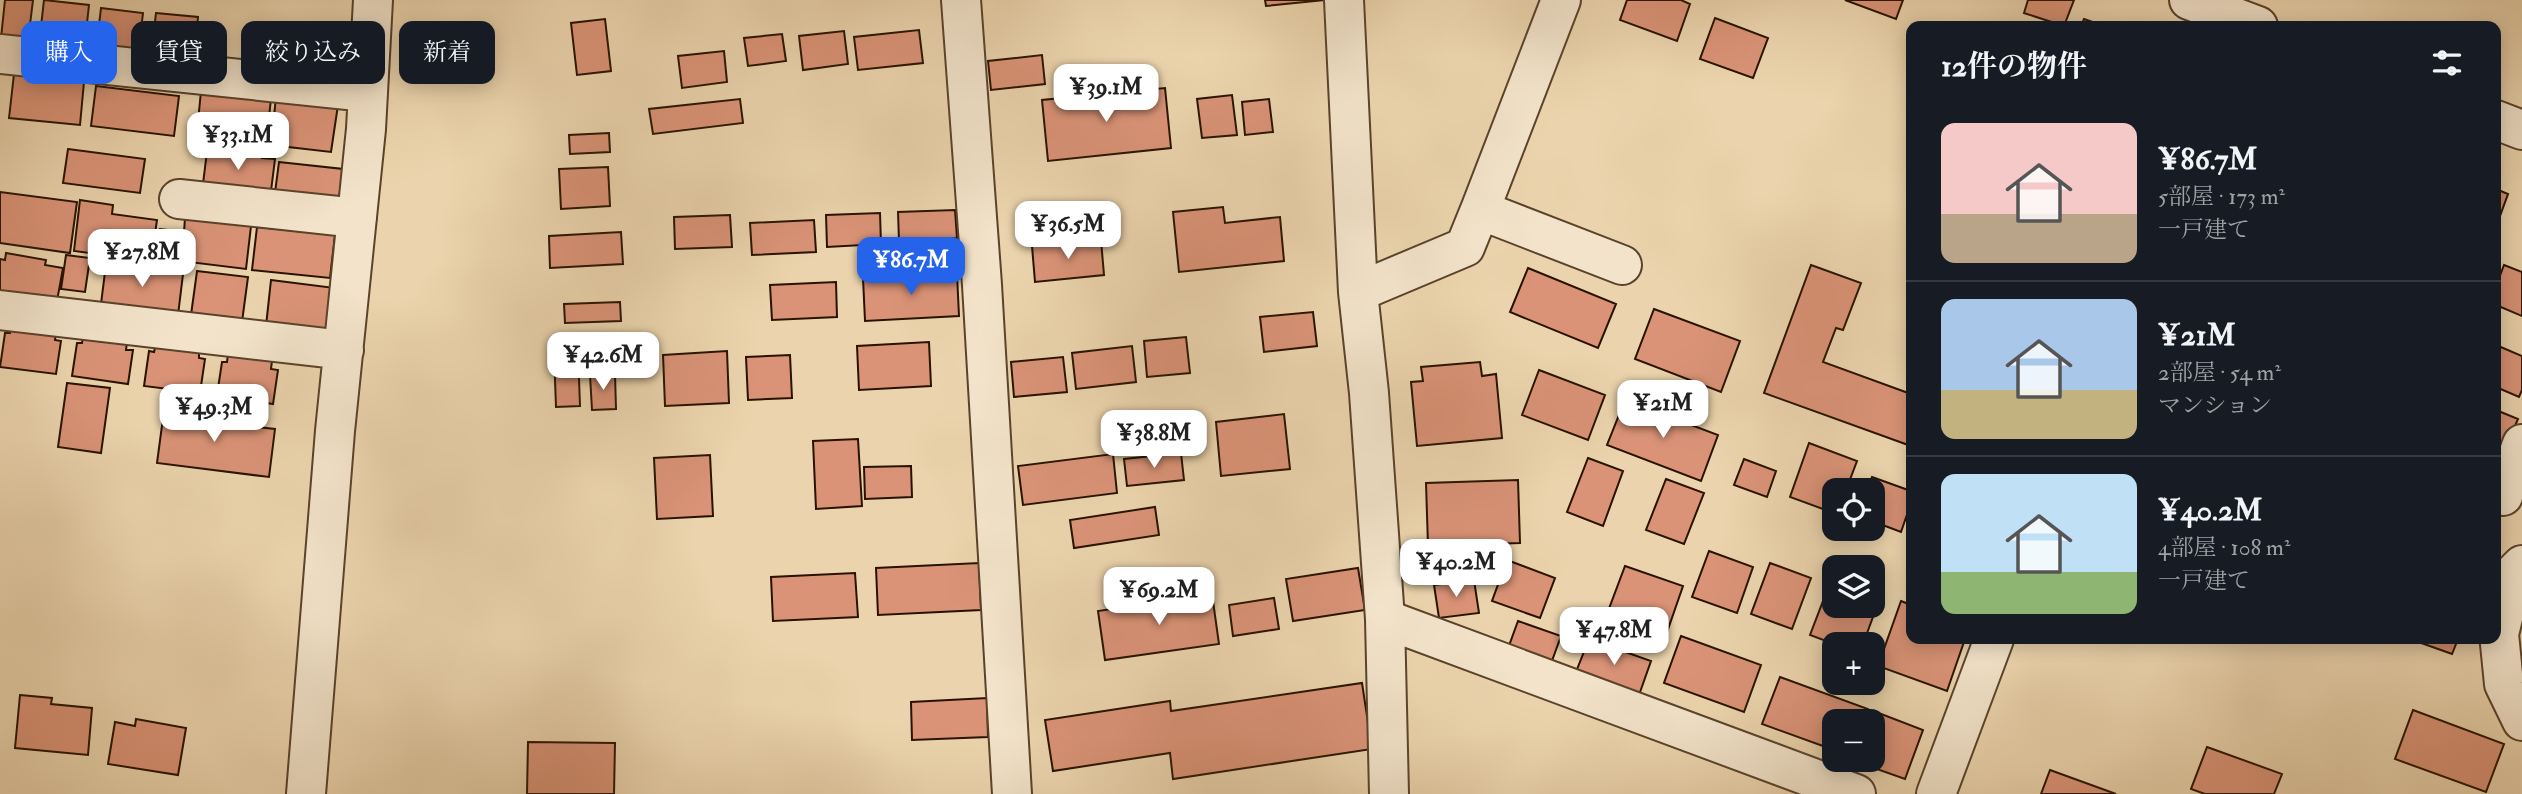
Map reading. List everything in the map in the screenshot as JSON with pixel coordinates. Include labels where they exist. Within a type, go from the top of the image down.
[{"type":"street","points":[[306,794],[357,218],[373,0]]},
{"type":"street","points":[[961,0],[982,285],[1012,794]]},
{"type":"street","points":[[1344,0],[1358,292],[1369,393],[1385,619],[1389,794]]},
{"type":"street","points":[[1358,292],[1465,247],[1560,0]]},
{"type":"street","points":[[2189,0],[2234,21]]},
{"type":"street","points":[[0,54],[367,92]]},
{"type":"street","points":[[2501,122],[2522,130]]},
{"type":"street","points":[[179,199],[357,218]]},
{"type":"street","points":[[1480,210],[1622,264]]},
{"type":"street","points":[[0,310],[344,350]]},
{"type":"street","points":[[2503,496],[2522,444]]},
{"type":"street","points":[[2501,626],[2514,573],[2522,565]]},
{"type":"street","points":[[1385,619],[1856,794]]},
{"type":"street","points":[[1936,794],[1992,644]]},
{"type":"street","points":[[2500,644],[2504,684],[2522,721]]},
{"type":"building","points":[[5,0],[33,0],[30,21],[21,21],[21,40],[1,38]]},
{"type":"building","points":[[44,0],[89,5],[87,21],[42,21]]},
{"type":"building","points":[[1265,0],[1325,0],[1266,6]]},
{"type":"building","points":[[1627,0],[1681,0],[1690,4],[1677,41],[1620,20]]},
{"type":"building","points":[[1845,0],[1903,0],[1896,19]]},
{"type":"building","points":[[2028,0],[2074,0],[2066,21],[2049,21],[2024,13]]},
{"type":"building","points":[[101,8],[143,13],[142,21],[131,21],[131,53],[117,52],[117,21],[99,21]]},
{"type":"building","points":[[156,13],[198,17],[198,21],[155,21]]},
{"type":"building","points":[[1715,18],[1768,38],[1753,78],[1700,59]]},
{"type":"building","points":[[605,19],[611,71],[577,75],[571,23]]},
{"type":"building","points":[[919,30],[923,63],[858,70],[854,37]]},
{"type":"building","points":[[844,31],[848,64],[803,70],[799,36]]},
{"type":"building","points":[[782,34],[786,61],[748,66],[744,38]]},
{"type":"building","points":[[724,51],[727,82],[682,88],[678,56]]},
{"type":"building","points":[[1042,55],[1045,84],[991,90],[988,61]]},
{"type":"building","points":[[14,74],[21,75],[21,84],[84,84],[80,125],[9,118]]},
{"type":"building","points":[[96,86],[179,96],[174,136],[91,126]]},
{"type":"building","points":[[1165,88],[1171,148],[1048,161],[1042,100]]},
{"type":"building","points":[[201,91],[271,99],[266,144],[211,138],[212,133],[197,132]]},
{"type":"building","points":[[1232,95],[1237,135],[1202,138],[1197,99]]},
{"type":"building","points":[[276,97],[338,105],[331,152],[271,145]]},
{"type":"building","points":[[740,99],[743,123],[653,134],[649,109]]},
{"type":"building","points":[[1269,99],[1273,132],[1245,135],[1242,102]]},
{"type":"building","points":[[609,133],[610,152],[570,154],[569,135]]},
{"type":"building","points":[[208,143],[263,149],[262,158],[275,159],[270,199],[202,192]]},
{"type":"building","points":[[68,149],[145,159],[140,193],[63,183]]},
{"type":"building","points":[[279,162],[343,169],[338,207],[274,200]]},
{"type":"building","points":[[608,167],[610,206],[561,209],[559,169]]},
{"type":"building","points":[[2501,191],[2508,194],[2501,213]]},
{"type":"building","points":[[0,192],[77,202],[70,253],[0,243]]},
{"type":"building","points":[[80,200],[113,205],[112,214],[157,220],[151,261],[74,251]]},
{"type":"building","points":[[1223,207],[1225,223],[1280,217],[1284,261],[1179,272],[1173,212]]},
{"type":"building","points":[[955,210],[957,238],[899,241],[898,212]]},
{"type":"building","points":[[880,213],[881,244],[827,247],[826,215]]},
{"type":"building","points":[[730,215],[732,247],[675,249],[674,217]]},
{"type":"building","points":[[185,218],[251,226],[246,269],[156,258],[160,229],[184,232]]},
{"type":"building","points":[[814,220],[816,252],[752,255],[750,223]]},
{"type":"building","points":[[257,227],[335,235],[330,278],[252,270]]},
{"type":"building","points":[[621,232],[623,264],[550,268],[549,236]]},
{"type":"building","points":[[1101,240],[1104,275],[1035,282],[1032,246]]},
{"type":"building","points":[[6,253],[46,260],[45,265],[63,268],[57,301],[0,293],[0,259],[5,260]]},
{"type":"building","points":[[66,255],[90,258],[85,292],[61,289]]},
{"type":"building","points":[[106,264],[183,274],[178,315],[101,304]]},
{"type":"building","points":[[1811,265],[1861,283],[1843,330],[1836,328],[1823,362],[1906,392],[1906,444],[1764,393]]},
{"type":"building","points":[[2504,265],[2522,272],[2522,316],[2501,307],[2501,273]]},
{"type":"building","points":[[1528,268],[1616,304],[1598,348],[1510,312]]},
{"type":"building","points":[[197,271],[248,277],[242,322],[191,315]]},
{"type":"building","points":[[957,274],[959,316],[865,321],[863,278]]},
{"type":"building","points":[[271,280],[335,288],[330,334],[266,326]]},
{"type":"building","points":[[836,282],[837,317],[772,320],[770,285]]},
{"type":"building","points":[[620,302],[621,321],[565,323],[564,304]]},
{"type":"building","points":[[1654,309],[1740,341],[1721,392],[1635,359]]},
{"type":"building","points":[[1313,312],[1317,346],[1264,352],[1260,317]]},
{"type":"building","points":[[11,326],[56,332],[55,340],[61,341],[56,374],[0,367],[5,333],[10,333]]},
{"type":"building","points":[[83,336],[127,342],[126,350],[133,350],[128,384],[72,376],[77,343],[82,343]]},
{"type":"building","points":[[1186,337],[1190,373],[1147,377],[1144,341]]},
{"type":"building","points":[[929,342],[931,386],[859,390],[857,346]]},
{"type":"building","points":[[156,344],[199,350],[199,358],[205,359],[200,393],[144,386],[149,351],[154,352]]},
{"type":"building","points":[[1132,346],[1136,382],[1076,389],[1072,353]]},
{"type":"building","points":[[2501,347],[2522,356],[2522,390],[2519,397],[2501,389]]},
{"type":"building","points":[[578,350],[580,406],[556,407],[554,352]]},
{"type":"building","points":[[727,351],[729,403],[665,406],[663,355]]},
{"type":"building","points":[[228,354],[272,361],[271,369],[278,370],[273,404],[217,395],[222,362],[227,362]]},
{"type":"building","points":[[790,355],[792,398],[748,400],[746,357]]},
{"type":"building","points":[[1063,357],[1067,392],[1014,397],[1011,362]]},
{"type":"building","points":[[1480,362],[1482,376],[1496,374],[1502,438],[1417,446],[1411,382],[1423,381],[1421,367]]},
{"type":"building","points":[[1539,370],[1605,395],[1588,440],[1522,415]]},
{"type":"building","points":[[615,374],[616,409],[592,410],[590,375]]},
{"type":"building","points":[[67,383],[110,388],[101,453],[58,447]]},
{"type":"building","points":[[1625,400],[1718,435],[1701,481],[1607,445]]},
{"type":"building","points":[[165,403],[197,407],[195,420],[275,429],[269,477],[157,463]]},
{"type":"building","points":[[2501,412],[2518,419],[2501,458]]},
{"type":"building","points":[[1284,414],[1290,469],[1221,476],[1216,422]]},
{"type":"building","points":[[858,439],[862,506],[816,509],[813,441]]},
{"type":"building","points":[[1809,443],[1857,461],[1851,478],[1822,478],[1822,509],[1790,497]]},
{"type":"building","points":[[1181,453],[1184,480],[1127,486],[1124,459]]},
{"type":"building","points":[[1113,454],[1117,493],[1023,505],[1018,466]]},
{"type":"building","points":[[710,455],[713,516],[657,519],[654,458]]},
{"type":"building","points":[[1588,458],[1623,471],[1603,526],[1567,512]]},
{"type":"building","points":[[1744,459],[1776,471],[1767,497],[1734,485]]},
{"type":"building","points":[[911,466],[912,497],[865,499],[864,467]]},
{"type":"building","points":[[1666,479],[1704,493],[1684,544],[1646,530]]},
{"type":"building","points":[[1518,480],[1520,543],[1428,546],[1426,483]]},
{"type":"building","points":[[1885,482],[1906,489],[1906,518],[1901,532],[1885,526]]},
{"type":"building","points":[[1155,507],[1159,535],[1074,548],[1070,520]]},
{"type":"building","points":[[1709,551],[1753,567],[1737,613],[1692,597]]},
{"type":"building","points":[[1507,560],[1555,578],[1540,618],[1492,601]]},
{"type":"building","points":[[979,563],[981,610],[878,615],[876,568]]},
{"type":"building","points":[[1770,563],[1811,578],[1792,629],[1751,614]]},
{"type":"building","points":[[1625,566],[1683,586],[1666,635],[1607,614]]},
{"type":"building","points":[[1358,568],[1365,610],[1293,621],[1286,579]]},
{"type":"building","points":[[855,573],[858,617],[773,621],[771,577]]},
{"type":"building","points":[[1474,580],[1479,613],[1439,618],[1434,585]]},
{"type":"building","points":[[1212,594],[1219,644],[1105,660],[1098,611]]},
{"type":"building","points":[[1274,598],[1279,629],[1233,636],[1229,605]]},
{"type":"building","points":[[1901,601],[1906,603],[1906,644],[1963,644],[1947,691],[1885,669],[1885,646]]},
{"type":"building","points":[[1822,604],[1822,618],[1873,618],[1867,632],[1822,632],[1822,640],[1810,635]]},
{"type":"building","points":[[1518,621],[1561,636],[1549,669],[1506,654]]},
{"type":"building","points":[[1681,636],[1761,665],[1744,712],[1664,683]]},
{"type":"building","points":[[1589,639],[1651,661],[1639,695],[1576,672]]},
{"type":"building","points":[[2424,644],[2456,644],[2452,654]]},
{"type":"building","points":[[1780,677],[1822,692],[1822,695],[1830,695],[1868,709],[1822,709],[1822,746],[1762,724]]},
{"type":"building","points":[[1362,683],[1372,749],[1173,779],[1170,753],[1053,771],[1045,720],[1170,701],[1171,711]]},
{"type":"building","points":[[20,695],[52,698],[51,704],[92,708],[88,755],[15,748]]},
{"type":"building","points":[[987,698],[988,737],[912,740],[911,702]]},
{"type":"building","points":[[2413,710],[2504,744],[2486,792],[2395,759]]},
{"type":"building","points":[[1885,715],[1923,730],[1905,779],[1885,772]]},
{"type":"building","points":[[136,719],[186,728],[178,775],[108,764],[115,722],[135,726]]},
{"type":"building","points":[[528,742],[615,743],[614,794],[527,794]]},
{"type":"building","points":[[2207,747],[2282,774],[2274,794],[2205,794],[2191,789]]},
{"type":"building","points":[[2050,770],[2116,794],[2041,794]]}]
